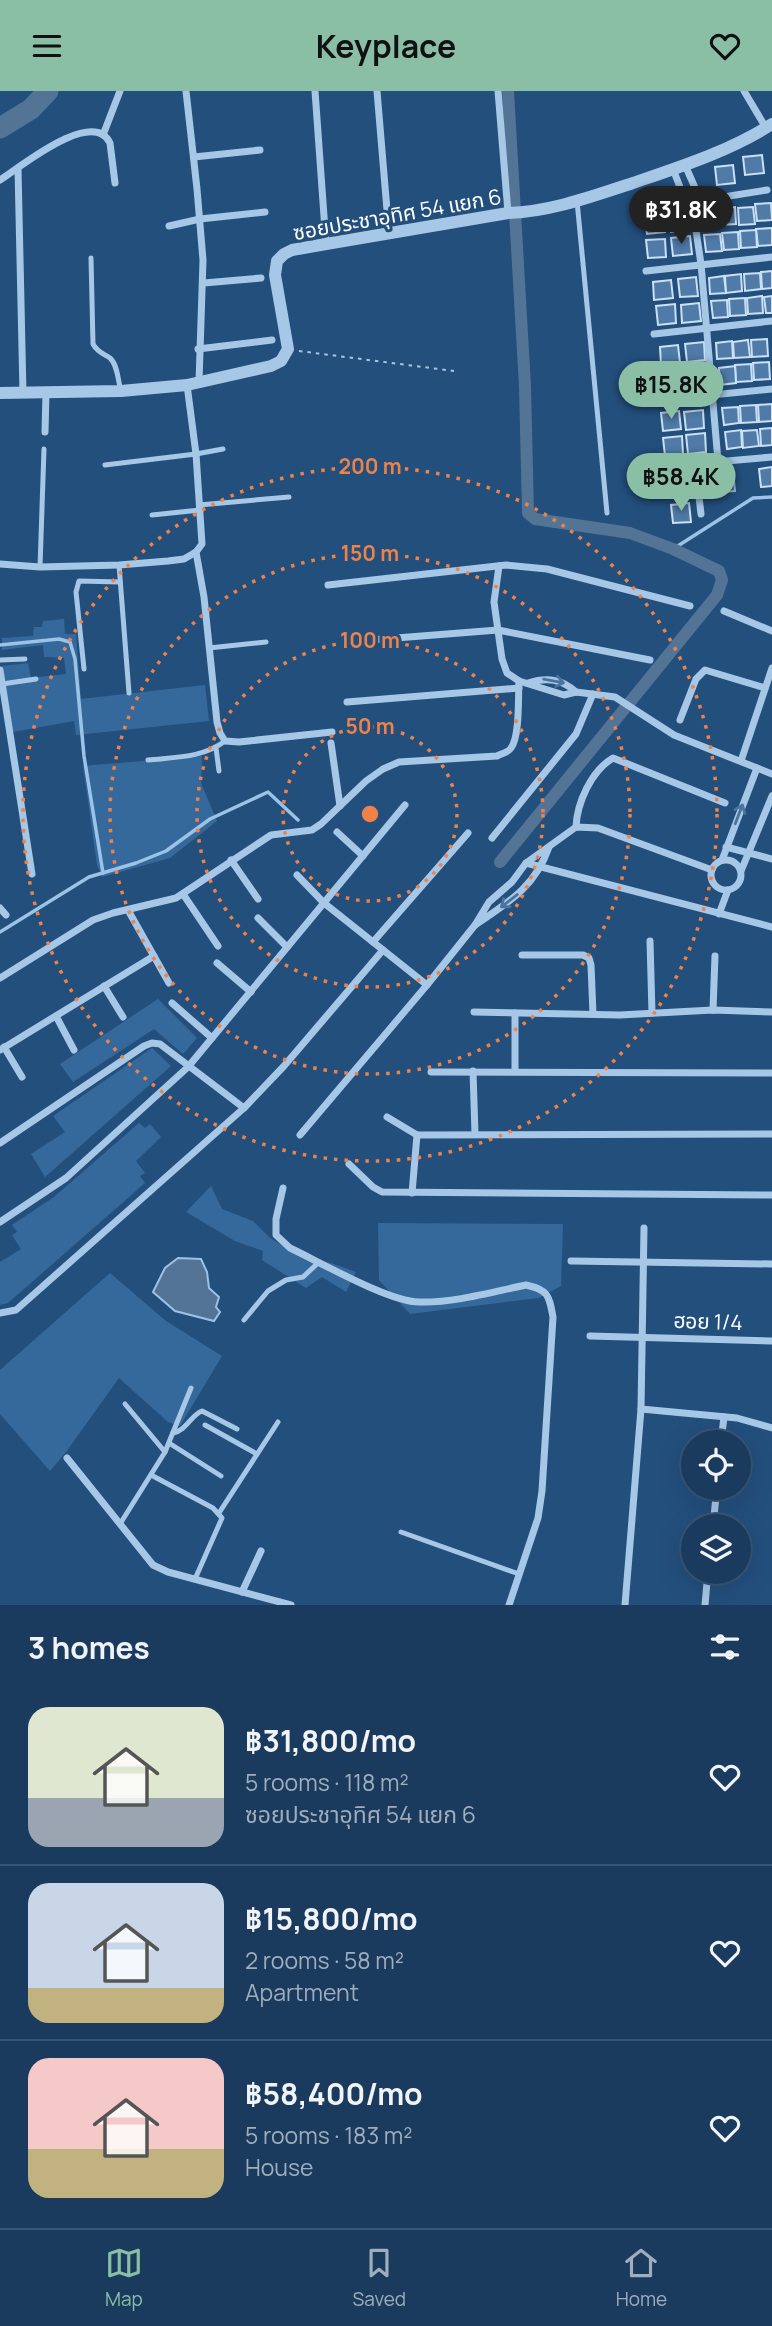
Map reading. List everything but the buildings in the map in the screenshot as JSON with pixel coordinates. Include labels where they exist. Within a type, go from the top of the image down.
[{"type":"street","points":[[103,135],[120,91]]},
{"type":"street","points":[[0,565],[119,565],[184,559],[196,552],[202,544],[193,383],[204,283],[187,91]]},
{"type":"street","points":[[315,91],[326,244]]},
{"type":"street","points":[[377,91],[389,235]]},
{"type":"street","points":[[498,91],[508,213]]},
{"type":"street","points":[[744,91],[769,126]]},
{"type":"street","name":"ซอยประชาอุทิศ 54 แยก 6","points":[[288,349],[275,275],[277,261],[292,250],[508,213],[524,213],[577,201],[679,167],[769,126]]},
{"type":"street","points":[[0,180],[66,137],[87,132],[103,135],[110,143],[114,183]]},
{"type":"street","points":[[194,157],[260,150]]},
{"type":"street","points":[[679,167],[684,195],[692,200]]},
{"type":"street","points":[[679,167],[696,190],[692,200],[701,264],[718,461]]},
{"type":"street","points":[[18,169],[23,393]]},
{"type":"street","points":[[645,203],[767,190]]},
{"type":"street","points":[[169,226],[200,219],[265,212]]},
{"type":"street","points":[[646,271],[772,257]]},
{"type":"street","points":[[204,283],[261,278]]},
{"type":"street","points":[[654,334],[772,321]]},
{"type":"street","points":[[198,349],[272,340]]},
{"type":"street","points":[[0,393],[121,391],[193,383],[271,366],[281,361],[288,349]]},
{"type":"street","points":[[662,400],[772,389]]},
{"type":"street","points":[[45,432],[46,393]]},
{"type":"street","points":[[668,466],[772,457]]},
{"type":"street","points":[[695,463],[701,514]]},
{"type":"street","points":[[196,552],[217,722],[225,741],[239,742],[332,732]]},
{"type":"street","points":[[0,978],[93,920],[159,904],[183,894],[271,835],[312,829],[383,769],[399,762],[497,756],[512,748],[516,732],[519,685],[504,668],[494,602],[499,566]]},
{"type":"street","points":[[328,585],[499,566],[547,569],[690,606]]},
{"type":"street","points":[[724,611],[772,631]]},
{"type":"street","points":[[345,642],[498,630],[650,660]]},
{"type":"street","points":[[741,761],[772,668]]},
{"type":"street","points":[[0,670],[32,874]]},
{"type":"street","points":[[680,720],[696,679],[705,670],[765,688]]},
{"type":"street","points":[[347,702],[519,685],[543,678],[566,683],[576,692]]},
{"type":"street","points":[[528,683],[564,695],[576,692],[622,700],[674,735],[772,774]]},
{"type":"street","points":[[492,838],[576,734],[593,694]]},
{"type":"street","points":[[331,743],[340,806]]},
{"type":"street","points":[[576,827],[582,797],[605,762],[612,758],[725,803]]},
{"type":"street","points":[[712,870],[722,860],[757,768]]},
{"type":"street","points":[[719,914],[728,890],[740,881],[741,871],[772,796]]},
{"type":"street","points":[[0,1222],[66,1178],[188,1067],[405,805]]},
{"type":"street","points":[[300,1135],[427,985],[475,925],[489,902],[512,882],[526,863],[576,827],[597,828],[712,870]]},
{"type":"street","points":[[337,832],[363,856]]},
{"type":"street","points":[[373,942],[468,833]]},
{"type":"street","points":[[726,847],[772,859]]},
{"type":"street","points":[[475,925],[527,887],[542,867],[550,848]]},
{"type":"street","points":[[231,860],[258,899]]},
{"type":"street","points":[[722,860],[736,862],[741,871]]},
{"type":"street","points":[[526,863],[772,927]]},
{"type":"street","points":[[712,870],[715,884],[728,890]]},
{"type":"street","points":[[296,875],[324,903],[427,985]]},
{"type":"street","points":[[183,894],[218,946]]},
{"type":"street","points":[[128,910],[169,983]]},
{"type":"street","points":[[258,918],[287,947]]},
{"type":"street","points":[[650,941],[652,1013]]},
{"type":"street","points":[[0,1313],[16,1310],[244,1108],[284,1066],[383,950]]},
{"type":"street","points":[[522,955],[583,955],[589,958],[593,1014]]},
{"type":"street","points":[[713,1010],[715,955]]},
{"type":"street","points":[[22,1077],[2,1048],[154,956]]},
{"type":"street","points":[[217,963],[251,992]]},
{"type":"street","points":[[104,986],[123,1017]]},
{"type":"street","points":[[172,1003],[212,1038]]},
{"type":"street","points":[[474,1013],[593,1014],[713,1010],[772,1012]]},
{"type":"street","points":[[515,1013],[515,1071]]},
{"type":"street","points":[[55,1016],[74,1049]]},
{"type":"street","points":[[0,1143],[152,1043],[160,1044],[244,1108]]},
{"type":"street","points":[[431,1072],[772,1073]]},
{"type":"street","points":[[473,1072],[475,1134]]},
{"type":"street","points":[[387,1117],[417,1135],[772,1135]]},
{"type":"street","points":[[412,1193],[417,1135]]},
{"type":"street","points":[[349,1164],[382,1192],[772,1195]]},
{"type":"street","points":[[283,1188],[276,1219],[276,1235],[290,1248],[396,1298],[417,1303],[438,1302],[526,1285],[540,1288],[548,1295],[553,1317],[542,1491],[538,1518],[509,1605]]},
{"type":"street","points":[[625,1605],[641,1409],[644,1229]]},
{"type":"street","points":[[571,1261],[772,1264]]},
{"type":"street","name":"ฮอย 1/4","points":[[590,1336],[772,1341]]},
{"type":"street","points":[[641,1409],[724,1417],[772,1428]]},
{"type":"street","points":[[722,1430],[724,1417]]},
{"type":"street","points":[[67,1458],[153,1565],[168,1572],[291,1605]]},
{"type":"street","points":[[242,1592],[261,1551]]},
{"type":"street","points":[[705,1605],[707,1584]]},
{"type":"lane","points":[[577,201],[607,513]]},
{"type":"lane","points":[[91,258],[93,344],[97,352],[110,358],[114,364],[121,391]]},
{"type":"lane","points":[[40,566],[44,449]]},
{"type":"lane","points":[[105,465],[223,449]]},
{"type":"lane","points":[[152,515],[289,497]]},
{"type":"lane","points":[[119,565],[129,694]]},
{"type":"lane","points":[[84,669],[76,592],[79,581],[120,582]]},
{"type":"lane","points":[[209,648],[266,642]]},
{"type":"lane","points":[[0,660],[25,659]]},
{"type":"lane","points":[[2,684],[36,679]]},
{"type":"lane","points":[[148,760],[192,755],[216,748],[225,741]]},
{"type":"lane","points":[[216,748],[219,771]]},
{"type":"lane","points":[[244,1320],[268,1291],[286,1280],[303,1277],[319,1262]]},
{"type":"lane","points":[[120,1524],[165,1452],[191,1388]]},
{"type":"lane","points":[[125,1404],[165,1452]]},
{"type":"lane","points":[[173,1433],[185,1429],[192,1418],[202,1411],[237,1429]]},
{"type":"lane","points":[[219,1513],[278,1422]]},
{"type":"lane","points":[[205,1425],[257,1454]]},
{"type":"lane","points":[[169,1443],[221,1476]]},
{"type":"lane","points":[[151,1475],[219,1513],[222,1518],[194,1579]]},
{"type":"lane","points":[[401,1532],[519,1574]]},
{"type":"path","points":[[288,349],[454,371]]},
{"type":"shaded area","points":[[733,469],[735,491],[707,493],[705,471]]},
{"type":"shaded area","points":[[64,619],[65,634],[76,634],[81,699],[205,685],[209,721],[76,735],[74,721],[13,732],[2,666],[28,663],[31,678],[66,674],[64,658],[44,657],[43,645],[2,650],[2,638],[33,636],[34,627],[42,627],[43,621]]},
{"type":"shaded area","points":[[202,756],[201,783],[217,821],[170,858],[102,877],[97,865],[83,766]]},
{"type":"shaded area","points":[[158,999],[197,1038],[183,1054],[154,1029],[73,1082],[60,1064]]},
{"type":"shaded area","points":[[152,1048],[171,1066],[45,1177],[31,1154],[65,1132],[53,1116]]},
{"type":"shaded area","points":[[139,1123],[145,1128],[150,1124],[161,1137],[136,1161],[145,1173],[140,1176],[145,1183],[8,1303],[0,1305],[0,1262],[21,1249],[12,1235],[17,1232],[12,1225],[54,1197]]},
{"type":"shaded area","points":[[211,1186],[222,1209],[253,1221],[270,1238],[302,1257],[356,1272],[346,1292],[322,1277],[306,1288],[262,1260],[263,1251],[235,1241],[186,1212]]},
{"type":"shaded area","points":[[378,1223],[563,1224],[561,1286],[539,1298],[410,1314],[379,1280]]},
{"type":"shaded area","points":[[178,1258],[201,1259],[207,1272],[209,1288],[219,1297],[216,1307],[220,1312],[214,1321],[175,1311],[153,1292],[165,1268]]},
{"type":"shaded area","points":[[110,1273],[166,1321],[222,1356],[180,1426],[168,1422],[119,1378],[50,1471],[0,1414],[0,1370]]},
{"type":"waterway","points":[[0,128],[31,109],[48,91]]},
{"type":"waterway","points":[[500,862],[717,595],[722,580],[719,571],[673,549],[630,533],[535,519],[528,513],[525,386],[508,91]]},
{"type":"waterway","points":[[673,549],[753,498],[772,497]]},
{"type":"waterway","points":[[0,645],[59,639],[70,642],[75,659],[84,756],[103,873]]},
{"type":"waterway","points":[[0,932],[89,877],[166,851],[210,819],[268,792],[298,820]]}]
